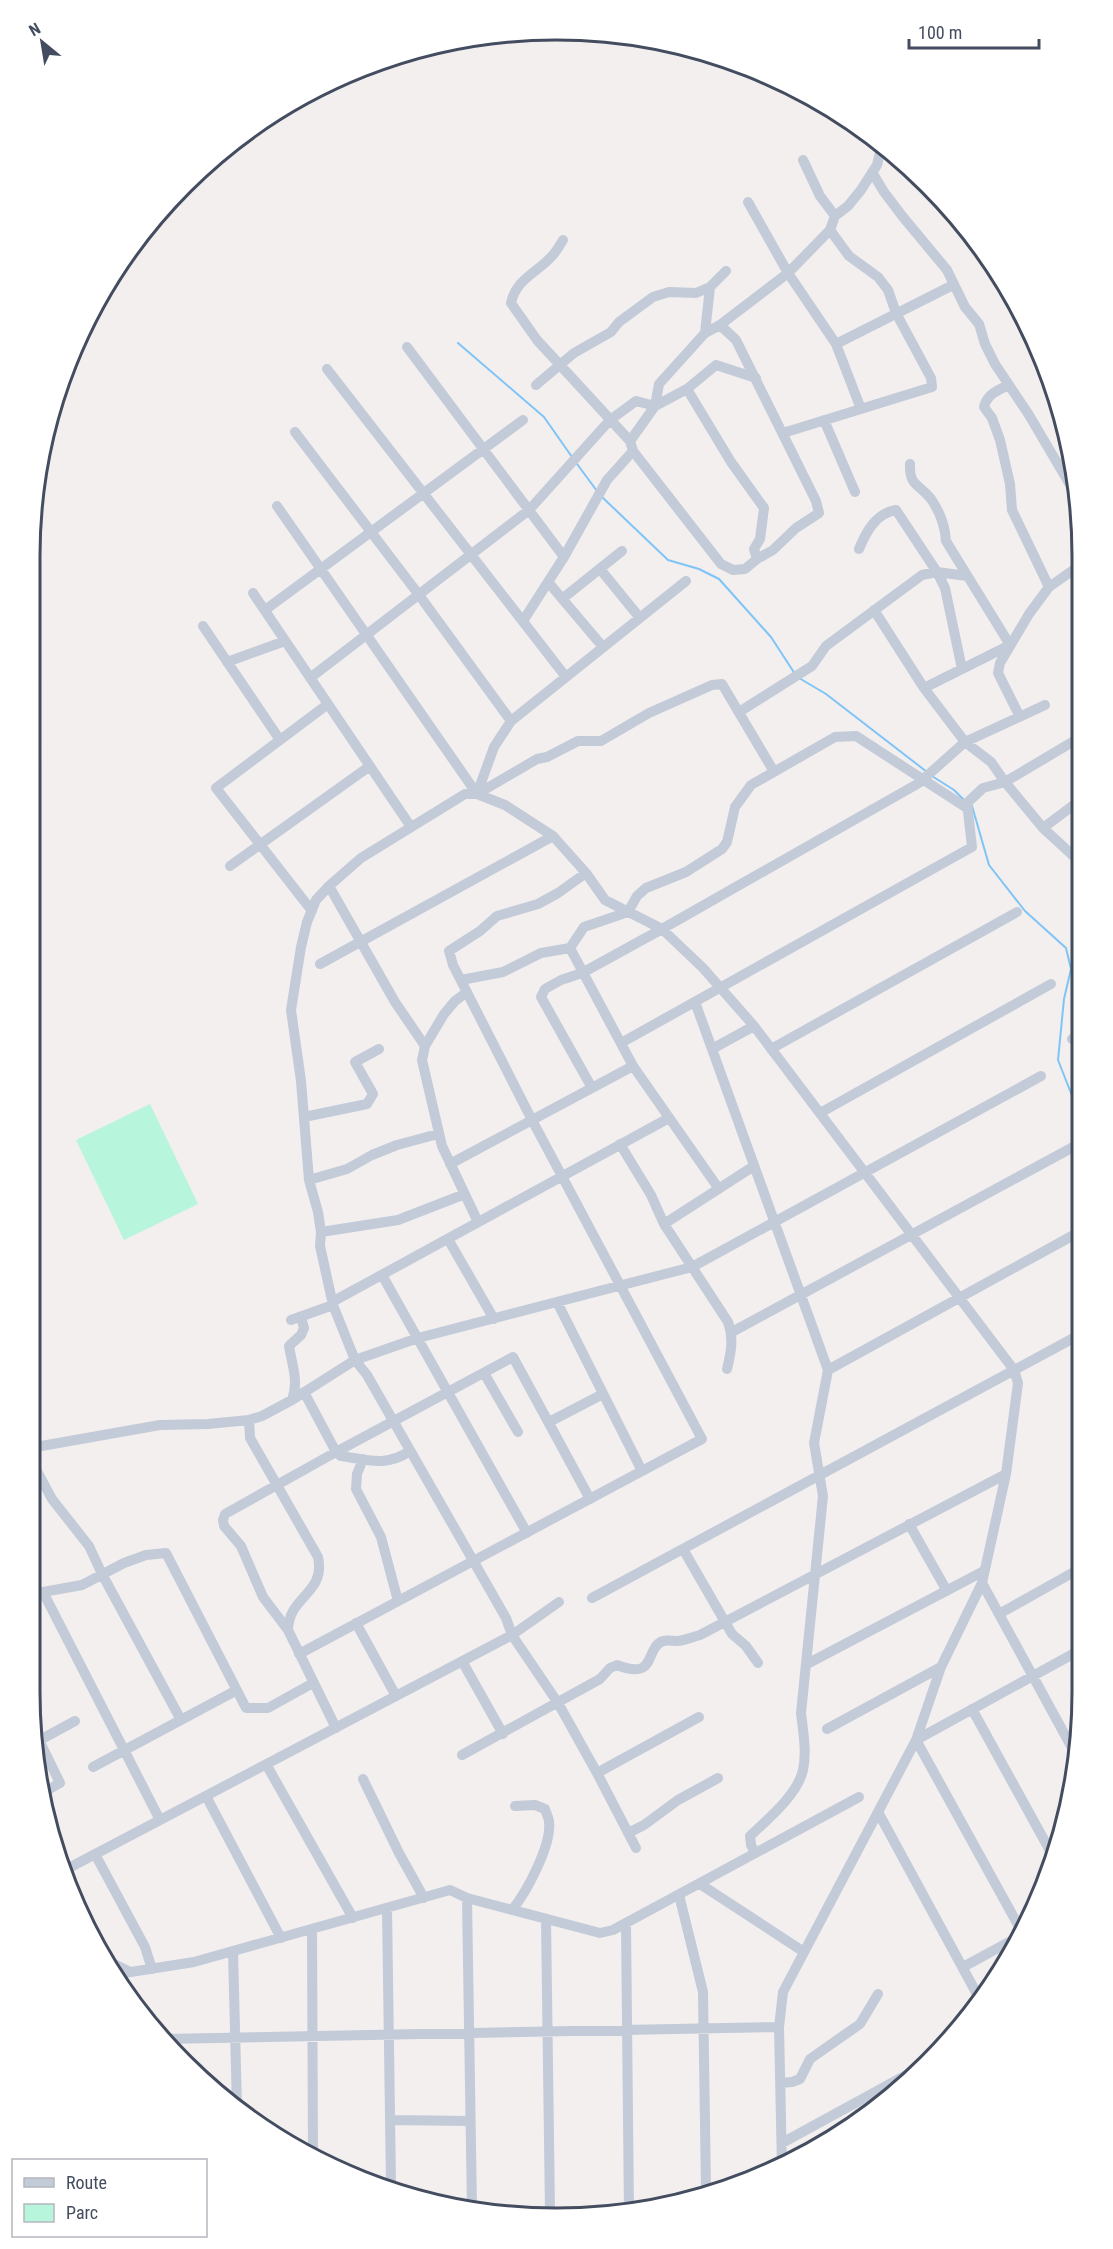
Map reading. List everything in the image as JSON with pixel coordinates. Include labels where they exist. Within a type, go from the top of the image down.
[{"type":"street","points":[[523,621],[564,556],[607,480],[655,406],[659,384],[705,333],[720,325],[788,273],[830,230],[836,216],[848,206],[877,165],[880,154]]},
{"type":"street","points":[[803,160],[820,196],[836,216]]},
{"type":"street","points":[[872,172],[903,217],[947,270],[965,307],[979,324],[985,344],[1067,480]]},
{"type":"street","points":[[748,202],[788,273],[836,344],[861,409]]},
{"type":"street","points":[[783,433],[932,387],[931,378],[896,312],[888,290],[878,277],[849,256],[830,230]]},
{"type":"street","points":[[563,240],[552,257],[521,281],[513,292],[511,303],[537,340],[631,446],[721,564],[733,570],[745,569],[773,550],[796,528],[819,513],[816,501],[736,340],[720,325]]},
{"type":"street","points":[[536,385],[574,353],[611,332],[626,316],[653,297],[669,292],[696,293],[710,287],[726,272]]},
{"type":"street","points":[[836,344],[953,285]]},
{"type":"street","points":[[705,333],[710,287]]},
{"type":"street","points":[[407,347],[564,556]]},
{"type":"street","points":[[310,678],[529,510],[610,420],[636,401],[655,406],[687,389],[716,365],[756,378]]},
{"type":"street","points":[[327,369],[566,677]]},
{"type":"street","points":[[1009,385],[992,394],[984,406],[992,418],[1000,440],[1010,484],[1012,510],[1049,586]]},
{"type":"street","points":[[687,389],[730,462],[764,508],[760,539],[754,549],[757,559]]},
{"type":"street","points":[[264,610],[523,420]]},
{"type":"street","points":[[824,420],[855,492]]},
{"type":"street","points":[[295,432],[511,721]]},
{"type":"street","points":[[910,464],[910,475],[914,483],[930,497],[945,526],[946,541],[1010,645]]},
{"type":"street","points":[[277,506],[477,794]]},
{"type":"street","points":[[859,549],[870,526],[890,510],[896,510],[945,588],[962,669]]},
{"type":"street","points":[[562,599],[622,551]]},
{"type":"street","points":[[600,569],[640,618]]},
{"type":"street","points":[[1019,715],[998,673],[1000,663],[1049,586],[1072,571]]},
{"type":"street","points":[[738,712],[812,666],[826,646],[922,575],[937,572],[967,576]]},
{"type":"street","points":[[477,794],[494,747],[511,721],[686,581]]},
{"type":"street","points":[[548,582],[603,647]]},
{"type":"street","points":[[253,593],[411,827]]},
{"type":"street","points":[[874,610],[924,687],[965,742],[991,762],[1043,828],[1072,855]]},
{"type":"street","points":[[203,626],[280,740]]},
{"type":"street","points":[[227,662],[285,641]]},
{"type":"street","points":[[924,687],[1010,645]]},
{"type":"street","points":[[477,794],[537,759],[547,757],[578,741],[601,741],[649,713],[712,684],[722,684],[773,770]]},
{"type":"street","points":[[312,911],[216,788],[328,704]]},
{"type":"street","points":[[592,1088],[541,997],[545,989],[582,973],[662,929],[922,780],[965,742],[1019,715],[1045,705]]},
{"type":"street","points":[[461,980],[503,972],[541,952],[570,948],[584,927],[627,912],[637,896],[646,888],[686,872],[722,849],[727,842],[735,807],[751,785],[773,770],[835,737],[856,736],[968,808]]},
{"type":"street","points":[[621,1043],[972,847],[967,802],[983,788],[1005,782],[1072,742]]},
{"type":"street","points":[[230,866],[370,766]]},
{"type":"street","points":[[636,1848],[558,1703],[512,1635],[506,1618],[474,1561],[367,1375],[355,1360],[333,1304],[320,1246],[321,1232],[309,1180],[291,1010],[301,947],[316,900],[361,858],[465,794],[477,794],[505,805],[553,836],[586,873],[605,900],[662,929],[720,988],[754,1026],[1014,1370],[1018,1383],[1006,1474],[982,1583],[941,1667],[916,1740],[783,1992],[779,2027],[782,2156]]},
{"type":"street","points":[[1043,828],[1072,806]]},
{"type":"street","points":[[320,964],[553,836]]},
{"type":"street","points":[[299,1654],[702,1439],[532,1120],[453,964],[449,951],[480,931],[497,916],[538,904],[586,873]]},
{"type":"street","points":[[329,886],[395,1002],[425,1046]]},
{"type":"street","points":[[771,1049],[1017,912]]},
{"type":"street","points":[[570,948],[633,1066],[719,1189]]},
{"type":"street","points":[[820,1113],[1051,984]]},
{"type":"street","points":[[467,992],[444,1014],[425,1046],[422,1060],[438,1134],[478,1222]]},
{"type":"street","points":[[695,1002],[828,1371],[814,1443],[823,1496],[801,1713],[804,1746],[803,1770],[797,1785],[772,1815],[750,1836],[755,1853]]},
{"type":"street","points":[[712,1049],[754,1026]]},
{"type":"street","points":[[304,1117],[367,1104],[373,1094],[355,1062],[379,1049]]},
{"type":"street","points":[[450,1164],[633,1066]]},
{"type":"street","points":[[40,1446],[160,1425],[249,1420],[262,1416],[292,1400],[355,1360],[417,1338],[692,1267],[1041,1076]]},
{"type":"street","points":[[292,1400],[296,1389],[289,1346],[301,1335],[304,1328],[296,1318],[333,1304],[669,1118]]},
{"type":"street","points":[[309,1180],[347,1169],[372,1155],[397,1145],[438,1134]]},
{"type":"street","points":[[620,1144],[651,1195],[664,1224],[728,1322],[732,1332],[727,1369]]},
{"type":"street","points":[[732,1332],[1072,1148]]},
{"type":"street","points":[[664,1224],[754,1166]]},
{"type":"street","points":[[321,1232],[398,1220],[465,1194]]},
{"type":"street","points":[[828,1371],[1072,1236]]},
{"type":"street","points":[[448,1239],[494,1319]]},
{"type":"street","points":[[382,1275],[527,1533]]},
{"type":"street","points":[[557,1302],[642,1471]]},
{"type":"street","points":[[592,1598],[1072,1339]]},
{"type":"street","points":[[336,1728],[288,1630],[263,1597],[241,1546],[229,1534],[223,1520],[225,1514],[513,1357],[591,1499]]},
{"type":"street","points":[[484,1373],[518,1432]]},
{"type":"street","points":[[304,1392],[336,1452],[341,1456],[389,1462],[410,1452]]},
{"type":"street","points":[[549,1422],[603,1394]]},
{"type":"street","points":[[249,1420],[250,1438],[318,1557],[320,1569],[315,1584],[288,1617],[288,1630]]},
{"type":"street","points":[[363,1459],[357,1474],[356,1489],[381,1538],[398,1602]]},
{"type":"street","points":[[462,1755],[600,1679],[610,1668],[617,1665],[628,1669],[645,1666],[651,1659],[654,1649],[665,1640],[686,1640],[1006,1474]]},
{"type":"street","points":[[40,1477],[52,1499],[89,1546],[102,1575],[181,1720]]},
{"type":"street","points":[[909,1524],[947,1591]]},
{"type":"street","points":[[683,1549],[732,1634],[746,1646],[758,1662]]},
{"type":"street","points":[[160,1820],[43,1592],[82,1585],[146,1555],[166,1553],[246,1708],[268,1708],[314,1683]]},
{"type":"street","points":[[807,1664],[984,1571]]},
{"type":"street","points":[[999,1614],[1072,1572]]},
{"type":"street","points":[[982,1583],[1069,1743]]},
{"type":"street","points":[[71,1867],[512,1635],[559,1602]]},
{"type":"street","points":[[356,1623],[396,1696]]},
{"type":"street","points":[[916,1740],[1072,1655]]},
{"type":"street","points":[[462,1661],[503,1734]]},
{"type":"street","points":[[827,1729],[941,1667]]},
{"type":"street","points":[[93,1767],[237,1690]]},
{"type":"street","points":[[972,1709],[1048,1848]]},
{"type":"street","points":[[597,1773],[699,1717]]},
{"type":"street","points":[[43,1737],[75,1721]]},
{"type":"street","points":[[916,1740],[1017,1925]]},
{"type":"street","points":[[44,1752],[60,1783],[49,1789]]},
{"type":"street","points":[[267,1764],[352,1918]]},
{"type":"street","points":[[628,1833],[644,1825],[678,1800],[718,1778]]},
{"type":"street","points":[[363,1779],[424,1898]]},
{"type":"street","points":[[206,1796],[281,1938]]},
{"type":"street","points":[[124,1973],[194,1962],[450,1890],[467,1898],[600,1933],[613,1930],[859,1797]]},
{"type":"street","points":[[512,1910],[523,1897],[533,1878],[550,1823],[545,1809],[535,1805],[515,1806]]},
{"type":"street","points":[[878,1812],[976,1993]]},
{"type":"street","points":[[95,1854],[145,1947],[152,1969]]},
{"type":"street","points":[[700,1884],[804,1952]]},
{"type":"street","points":[[679,1895],[703,1992],[706,2186]]},
{"type":"street","points":[[467,1898],[472,2201]]},
{"type":"street","points":[[387,1908],[391,2181]]},
{"type":"street","points":[[546,1919],[550,2208]]},
{"type":"street","points":[[626,1924],[629,2203]]},
{"type":"street","points":[[312,1929],[313,2147]]},
{"type":"street","points":[[963,1967],[1007,1942]]},
{"type":"street","points":[[234,1951],[237,2098]]},
{"type":"street","points":[[120,1967],[130,1972]]},
{"type":"street","points":[[781,2083],[800,2079],[810,2059],[860,2024],[878,1994]]},
{"type":"street","points":[[174,2039],[779,2027]]},
{"type":"street","points":[[782,2143],[897,2080]]},
{"type":"street","points":[[390,2120],[470,2121]]},
{"type":"green space","points":[[150,1104],[198,1204],[124,1240],[76,1140]]},
{"type":"waterway","points":[[458,343],[544,417],[572,457]]},
{"type":"waterway","points":[[577,464],[597,491]]},
{"type":"waterway","points":[[602,497],[668,560],[699,569],[719,579],[771,637],[795,674]]},
{"type":"waterway","points":[[799,678],[826,694],[927,772]]},
{"type":"waterway","points":[[932,776],[954,790],[965,801]]},
{"type":"waterway","points":[[972,806],[989,865],[1025,911],[1066,948],[1071,969],[1064,999],[1058,1060],[1072,1096]]}]
